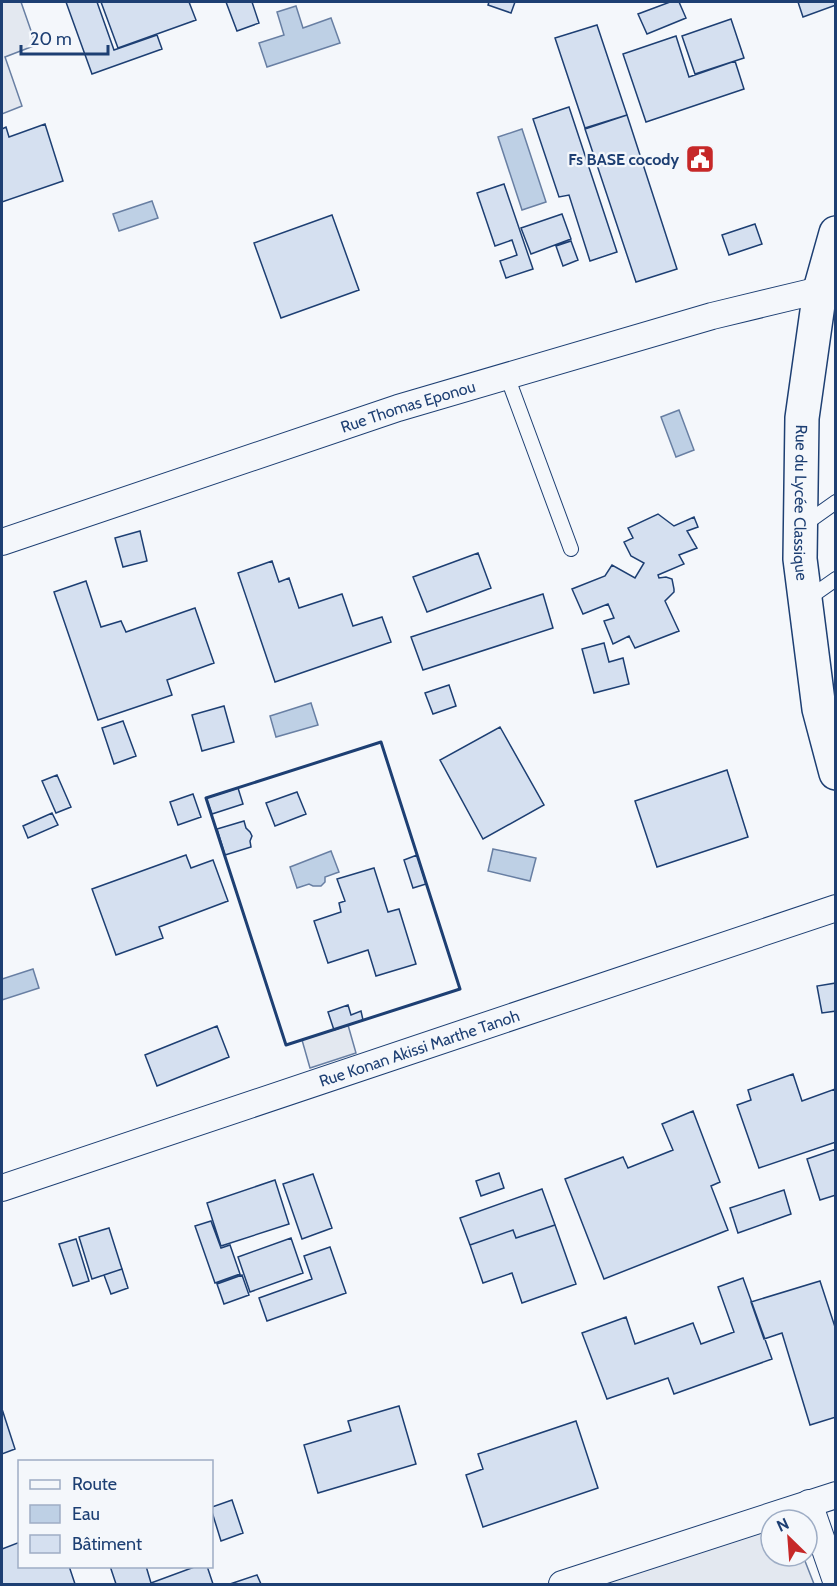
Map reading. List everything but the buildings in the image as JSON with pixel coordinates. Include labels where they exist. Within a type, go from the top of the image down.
[{"type":"street","name":"Rue du Lycée Classique","points":[[836,233],[820,290],[802,418],[800,527],[804,601],[819,709],[836,773]]},
{"type":"street","name":"Rue Thomas Eponou","points":[[2,542],[398,408],[712,316],[820,290]]},
{"type":"street","name":"Rue Konan Akissi Marthe Tanoh","points":[[2,1188],[836,908]]},
{"type":"street","points":[[562,1584],[836,1495]]},
{"type":"street","points":[[808,1503],[836,1581]]},
{"type":"lane","points":[[507,376],[571,549]]},
{"type":"lane","points":[[800,527],[836,502]]},
{"type":"lane","points":[[804,601],[836,579]]},
{"type":"shaded area","points":[[2,2],[21,2],[36,45],[5,57],[22,106],[2,114]]},
{"type":"shaded area","points":[[348,1025],[356,1053],[310,1068],[302,1040]]},
{"type":"shaded area","points":[[759,1530],[759,1568],[808,1568],[814,1584],[592,1584]]},
{"type":"water","points":[[296,6],[303,28],[331,18],[340,43],[267,67],[259,43],[284,35],[277,12]]},
{"type":"water","points":[[522,129],[546,202],[522,210],[498,137]]},
{"type":"water","points":[[152,201],[158,218],[119,231],[113,214]]},
{"type":"water","points":[[679,410],[694,450],[676,457],[661,417]]},
{"type":"water","points":[[311,703],[318,725],[276,737],[270,716]]},
{"type":"water","points":[[493,849],[536,858],[530,881],[488,871]]},
{"type":"water","points":[[331,851],[339,872],[325,877],[325,882],[321,886],[309,884],[297,888],[290,867]]},
{"type":"water","points":[[33,969],[39,988],[2,1000],[2,979]]},
{"type":"wall","points":[[381,742],[460,989],[286,1045],[206,798],[381,742]]},
{"type":"place","name":"Fs BASE cocody","points":[[700,159]]}]
